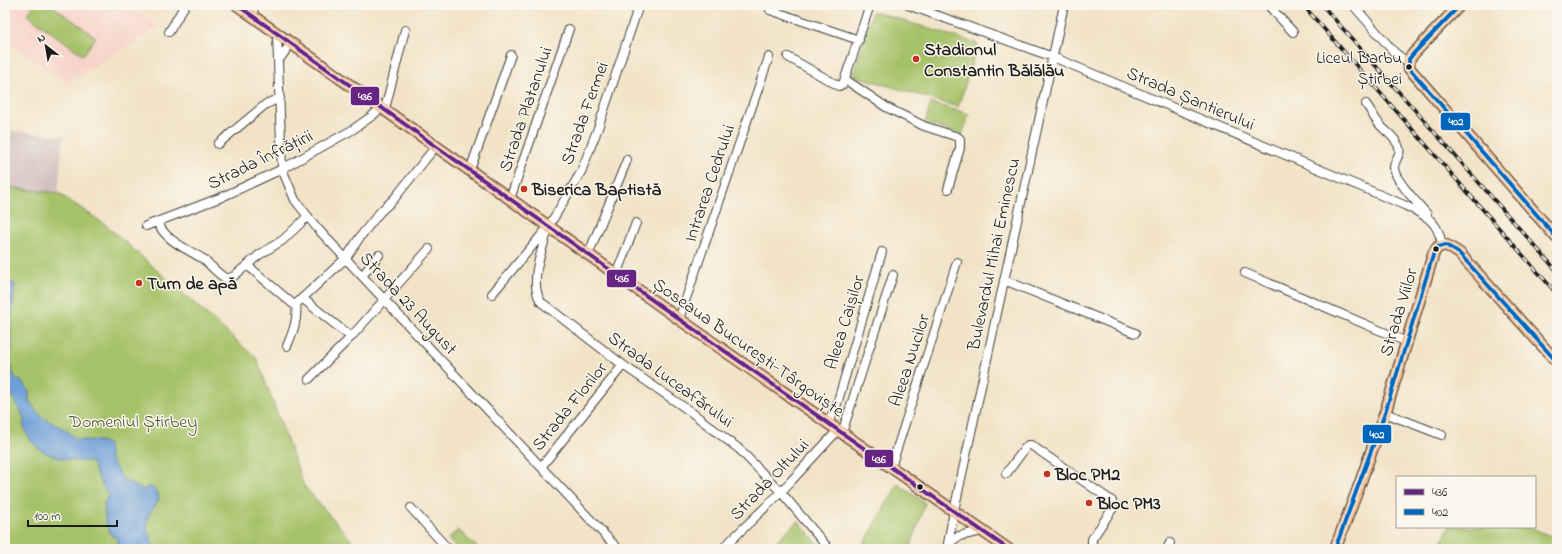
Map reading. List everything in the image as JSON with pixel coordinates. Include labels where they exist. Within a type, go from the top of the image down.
[{"type":"main road","name":"Șoseaua București-Târgoviște","points":[[237,5],[588,255],[1008,549]]},
{"type":"main road","points":[[1460,5],[1413,54],[1408,63],[1412,72],[1557,238]]},
{"type":"main road","points":[[1442,245],[1451,246],[1459,253],[1557,362]]},
{"type":"main road","name":"Strada Viilor","points":[[1335,549],[1386,413],[1434,252],[1442,245]]},
{"type":"street","points":[[169,32],[185,5]]},
{"type":"street","points":[[253,5],[254,18]]},
{"type":"street","name":"Strada Fermei","points":[[549,226],[573,186],[589,153],[639,5]]},
{"type":"street","points":[[788,57],[839,86],[843,84],[846,80],[870,5]]},
{"type":"street","name":"Bulevardul Mihai Eminescu","points":[[947,546],[1064,5]]},
{"type":"street","points":[[1268,5],[1293,32]]},
{"type":"street","points":[[1353,5],[1394,52],[1408,63]]},
{"type":"street","name":"Strada Șantierului","points":[[912,6],[1053,57],[1392,200],[1419,212],[1432,221]]},
{"type":"street","points":[[770,10],[859,40]]},
{"type":"street","name":"Strada Platanului","points":[[510,199],[569,29]]},
{"type":"street","points":[[383,108],[405,30]]},
{"type":"street","name":"Strada 23 August","points":[[277,34],[282,169],[295,200],[307,217],[618,549]]},
{"type":"street","points":[[279,60],[291,43]]},
{"type":"street","points":[[470,170],[511,55]]},
{"type":"street","name":"Intrarea Cedrului","points":[[679,319],[770,57]]},
{"type":"street","points":[[846,80],[886,107],[924,126],[958,137],[960,139],[960,148],[948,189]]},
{"type":"street","points":[[218,144],[266,104],[280,98]]},
{"type":"street","points":[[1366,104],[1378,122],[1392,136],[1399,146],[1400,152],[1394,168],[1396,175],[1400,183],[1438,228],[1442,245]]},
{"type":"street","name":"Strada Înfrățirii","points":[[146,226],[222,197],[282,169],[352,130],[383,108]]},
{"type":"street","points":[[247,265],[293,304],[299,301],[346,258],[360,237],[380,212],[394,199],[436,146]]},
{"type":"street","points":[[588,255],[627,160]]},
{"type":"street","points":[[157,222],[164,233],[183,249],[203,259],[224,278],[231,279],[259,255],[283,240],[307,217]]},
{"type":"street","points":[[616,274],[636,223]]},
{"type":"street","points":[[492,294],[549,226]]},
{"type":"street","name":"Strada Luceafărului","points":[[549,226],[535,279],[536,292],[544,305],[622,365],[732,443],[750,459],[829,549]]},
{"type":"street","points":[[309,379],[351,336],[429,249]]},
{"type":"street","name":"Aleea Caișilor","points":[[828,424],[836,404],[882,252]]},
{"type":"street","points":[[362,276],[379,256]]},
{"type":"street","name":"Aleea Nucilor","points":[[891,467],[957,262]]},
{"type":"street","points":[[1245,273],[1407,342]]},
{"type":"street","points":[[840,432],[893,275]]},
{"type":"street","points":[[1004,280],[1135,333]]},
{"type":"street","points":[[299,301],[351,336]]},
{"type":"street","points":[[287,346],[295,329],[299,301]]},
{"type":"street","name":"Strada Florilor","points":[[541,467],[622,365]]},
{"type":"street","points":[[1386,413],[1442,435]]},
{"type":"street","name":"Strada Oltului","points":[[722,549],[840,432]]},
{"type":"street","points":[[1006,474],[1026,447],[1031,445],[1112,501],[1113,508],[1092,539],[1092,544],[1095,549]]},
{"type":"street","points":[[411,508],[448,549]]},
{"type":"street","points":[[947,546],[959,536],[982,531]]},
{"type":"shaded area","points":[[5,5],[127,5],[159,27],[66,83],[5,40]]},
{"type":"shaded area","points":[[5,130],[63,136],[58,193],[5,187]]},
{"type":"green space","points":[[34,5],[51,5],[96,37],[83,55],[27,15]]},
{"type":"green space","name":"Stadionul Constantin Bălălău","points":[[873,11],[978,44],[958,107],[853,75]]},
{"type":"green space","points":[[931,103],[969,114],[962,135],[925,123]]},
{"type":"green space","name":"Domeniul Știrbey","points":[[5,187],[58,193],[106,225],[257,359],[304,486],[359,549],[5,549]]},
{"type":"green space","points":[[898,484],[925,503],[910,549],[861,549]]},
{"type":"green space","points":[[798,521],[822,549],[781,549],[775,542]]},
{"type":"green space","points":[[1449,528],[1532,528],[1557,539],[1557,549],[1450,549],[1441,545]]},
{"type":"green space","points":[[458,530],[479,549],[457,549],[448,539]]},
{"type":"water","points":[[5,281],[15,284],[10,328],[12,347],[10,359],[12,371],[16,379],[20,380],[29,390],[29,400],[36,411],[45,419],[66,430],[76,439],[100,441],[108,444],[110,459],[123,479],[143,490],[151,486],[158,494],[159,500],[148,516],[147,529],[155,549],[119,549],[117,538],[112,536],[105,522],[104,503],[109,494],[101,483],[92,462],[74,461],[47,454],[33,443],[28,436],[24,427],[24,418],[5,383]]},
{"type":"railway","points":[[1303,5],[1557,294]]},
{"type":"railway","points":[[1322,5],[1557,271]]},
{"type":"transit line","name":"436","points":[[237,5],[679,319],[1008,549]]},
{"type":"transit line","name":"402","points":[[1460,5],[1413,54],[1409,59],[1409,68],[1557,238]]},
{"type":"transit line","name":"402","points":[[1335,549],[1385,413],[1434,252],[1438,247],[1446,245],[1459,253],[1557,362]]},
{"type":"place","name":"Stadionul Constantin Bălălău","points":[[916,59]]},
{"type":"place","name":"Liceul Barbu Știrbei","points":[[1409,67]]},
{"type":"place","name":"Biserica Baptistă","points":[[524,189]]},
{"type":"place","name":"Turn de apă","points":[[139,283]]},
{"type":"place","name":"Bloc PM2","points":[[1047,474]]},
{"type":"place","name":"Bloc PM3","points":[[1089,503]]}]
